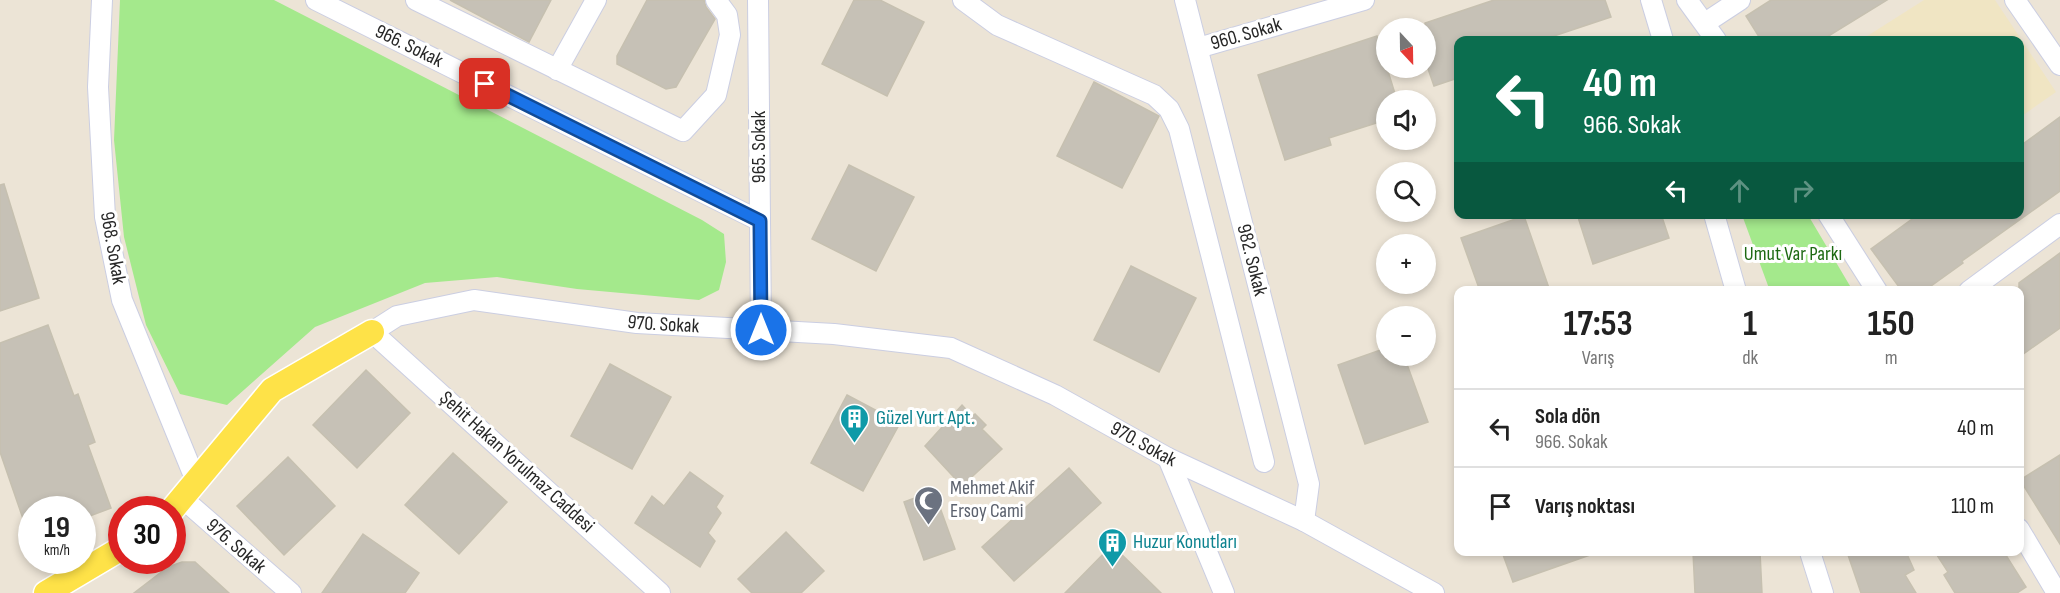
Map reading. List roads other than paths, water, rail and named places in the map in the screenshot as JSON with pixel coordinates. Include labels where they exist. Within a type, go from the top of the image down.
[{"type":"main road","name":"970. Sokak","points":[[183,496],[272,390],[372,332]]},
{"type":"main road","points":[[46,593],[108,556]]},
{"type":"street","name":"968. Sokak","points":[[102,0],[98,87],[105,217],[122,300],[183,496]]},
{"type":"street","name":"966. Sokak","points":[[316,0],[760,221]]},
{"type":"street","points":[[416,0],[683,131],[716,95],[730,35],[727,15],[716,0]]},
{"type":"street","points":[[557,70],[596,0]]},
{"type":"street","name":"965. Sokak","points":[[758,0],[761,330]]},
{"type":"street","points":[[963,0],[997,25],[1154,95],[1169,109],[1179,129],[1264,462]]},
{"type":"street","name":"982. Sokak","points":[[1185,0],[1308,484],[1304,521]]},
{"type":"street","name":"960. Sokak","points":[[1198,48],[1364,0]]},
{"type":"street","points":[[1651,0],[1662,36]]},
{"type":"street","points":[[1687,0],[1713,36]]},
{"type":"street","points":[[1705,23],[1740,0]]},
{"type":"street","points":[[2015,0],[2060,65]]},
{"type":"street","points":[[1715,219],[1735,286]]},
{"type":"street","points":[[1831,219],[1874,286]]},
{"type":"street","points":[[1976,286],[2060,224]]},
{"type":"street","name":"970. Sokak","points":[[372,332],[397,315],[474,300],[637,323],[834,334],[951,348],[1055,395],[1168,458],[1304,521],[1434,593]]},
{"type":"street","name":"Şehit Hakan Yorulmaz Caddesi","points":[[372,332],[660,593]]},
{"type":"street","points":[[1168,458],[1224,593]]},
{"type":"street","name":"976. Sokak","points":[[186,499],[268,585],[291,593]]},
{"type":"street","points":[[2024,537],[2057,593]]},
{"type":"street","points":[[1811,556],[1823,593]]},
{"type":"place","name":"Güzel Yurt Apt.","points":[[855,444]]},
{"type":"place","name":"Mehmet Akif Ersoy Cami","points":[[929,526]]},
{"type":"place","name":"Huzur Konutları","points":[[1112,568]]},
{"type":"park label","name":"Umut Var Parkı","points":[[1793,254]]}]
